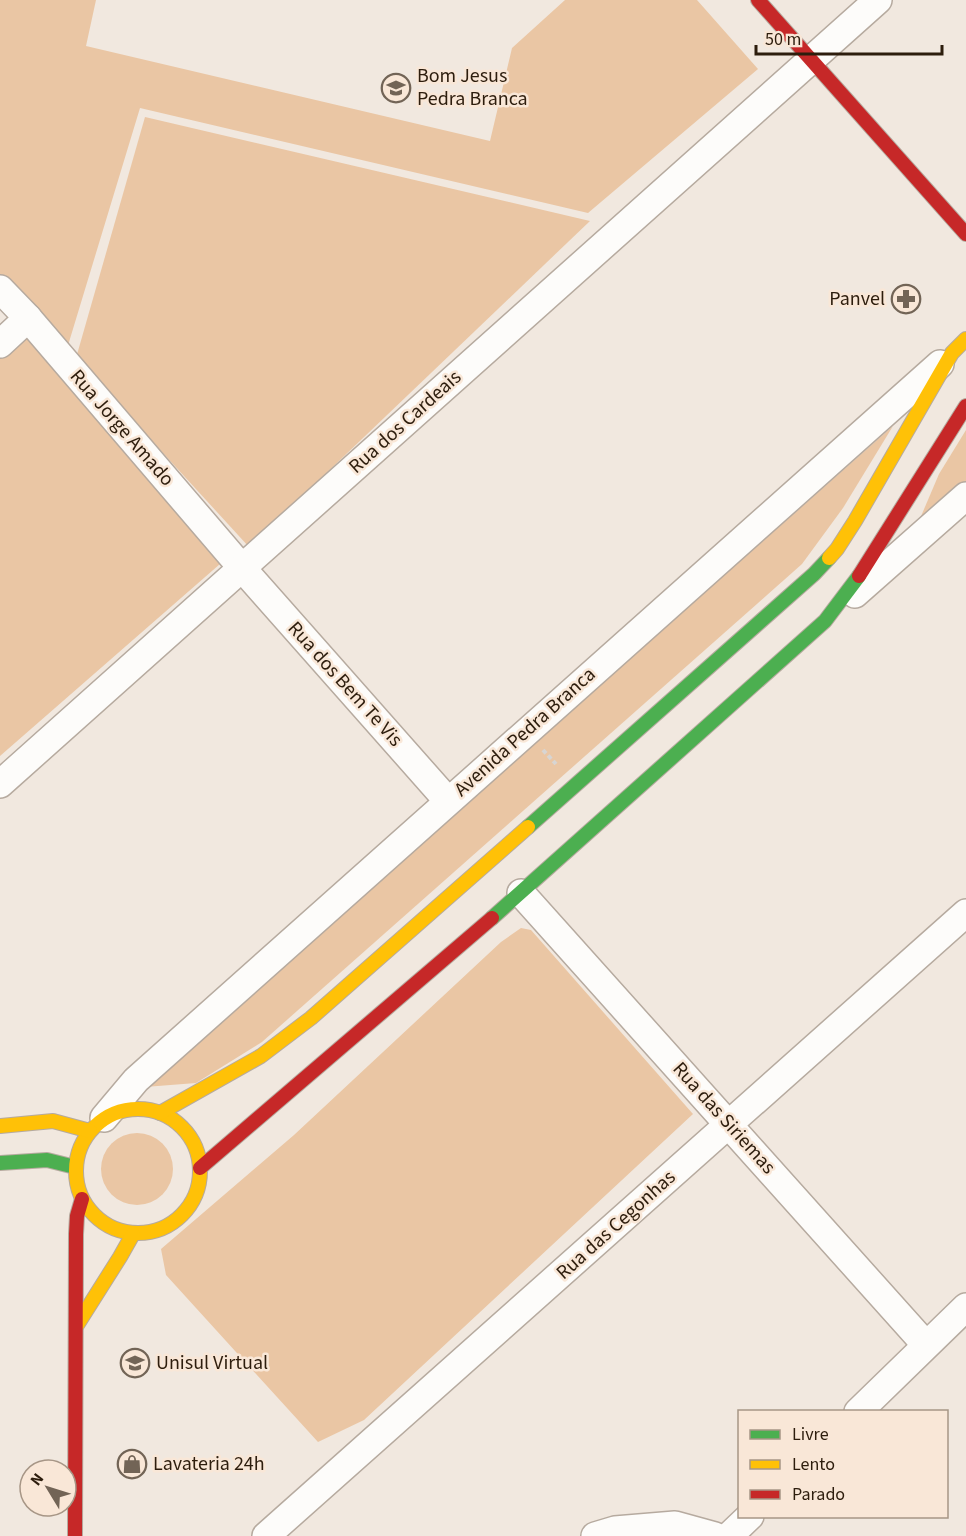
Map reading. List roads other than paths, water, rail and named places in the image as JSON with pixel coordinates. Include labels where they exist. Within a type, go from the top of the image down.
[{"type":"main road","points":[[758,0],[966,234]]},
{"type":"main road","name":"Avenida Pedra Branca","points":[[160,1113],[261,1056],[310,1018],[814,574],[837,549],[855,521],[959,346]]},
{"type":"main road","points":[[200,1168],[521,893],[825,621],[858,577],[966,406]]},
{"type":"main road","points":[[141,1109],[160,1113],[176,1122],[189,1134],[197,1150],[200,1168],[198,1186],[192,1202],[181,1216],[167,1226],[151,1232],[134,1234],[117,1230],[103,1223],[82,1199],[76,1183],[75,1167],[80,1148],[97,1125],[122,1111],[141,1109]]},
{"type":"main road","points":[[0,1126],[53,1121],[97,1125]]},
{"type":"main road","points":[[0,1163],[47,1160],[75,1167]]},
{"type":"main road","points":[[75,1536],[76,1234],[77,1216],[82,1199]]},
{"type":"main road","points":[[77,1325],[95,1294],[123,1256],[134,1234]]},
{"type":"street","name":"Rua dos Cardeais","points":[[0,784],[878,0]]},
{"type":"street","name":"Rua Jorge Amado","points":[[0,289],[28,318],[242,568]]},
{"type":"street","points":[[0,344],[28,318]]},
{"type":"street","name":"Avenida Pedra Branca","points":[[97,1125],[136,1080],[959,346]]},
{"type":"street","points":[[825,621],[966,496]]},
{"type":"street","name":"Rua dos Bem Te Vis","points":[[242,568],[448,801]]},
{"type":"street","name":"Rua das Siriemas","points":[[521,893],[926,1345]]},
{"type":"street","name":"Rua das Cegonhas","points":[[266,1536],[966,913]]},
{"type":"street","points":[[860,1410],[966,1307]]},
{"type":"street","points":[[729,1536],[748,1518]]},
{"type":"street","points":[[595,1536],[615,1530],[675,1525],[715,1536]]},
{"type":"place","name":"Bom Jesus Pedra Branca","points":[[396,88]]},
{"type":"place","name":"Panvel","points":[[906,299]]},
{"type":"place","name":"Unisul Virtual","points":[[135,1363]]},
{"type":"place","name":"Lavateria 24h","points":[[132,1464]]}]
